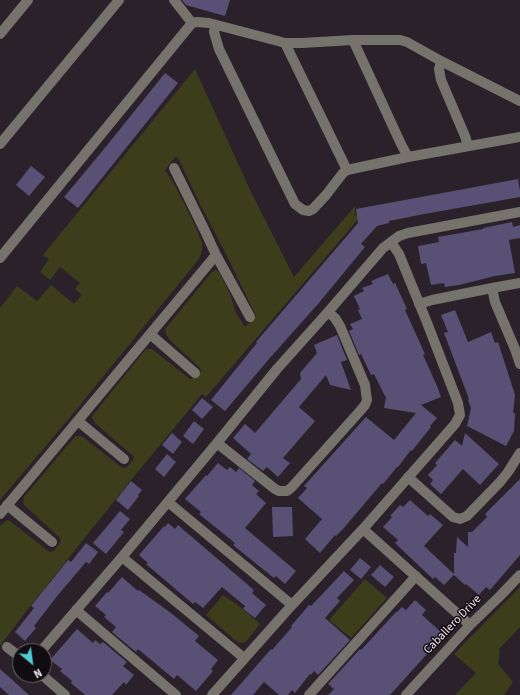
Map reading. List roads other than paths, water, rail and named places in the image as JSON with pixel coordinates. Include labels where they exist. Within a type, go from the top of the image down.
[{"type":"street","points":[[0,34],[28,0]]},
{"type":"street","points":[[0,144],[119,0]]},
{"type":"street","points":[[174,0],[192,23]]},
{"type":"street","points":[[0,258],[192,23],[197,22],[215,25],[285,42],[302,43],[353,40],[400,40],[407,42],[520,102]]},
{"type":"street","points":[[215,25],[214,32],[219,49],[295,204],[303,210],[309,211],[313,209],[347,170],[408,157],[520,137]]},
{"type":"street","points":[[353,40],[408,157]]},
{"type":"street","points":[[285,42],[347,170]]},
{"type":"street","points":[[441,61],[439,69],[442,80],[468,146]]},
{"type":"street","points":[[174,168],[216,256],[250,317]]},
{"type":"street","points":[[48,643],[122,557],[277,369],[383,248],[399,236],[408,233],[520,212]]},
{"type":"street","points":[[212,695],[292,605],[363,529],[455,424],[460,415],[458,403],[399,254],[390,242]]},
{"type":"street","points":[[0,514],[216,256]]},
{"type":"street","points":[[419,304],[432,300],[520,283]]},
{"type":"street","points":[[492,288],[495,302],[520,364]]},
{"type":"street","points":[[217,442],[275,489],[279,491],[287,491],[365,406],[367,400],[365,385],[340,326],[335,318],[328,312]]},
{"type":"street","points":[[150,334],[195,374]]},
{"type":"street","points":[[78,421],[124,458]]},
{"type":"street","points":[[408,477],[453,517],[460,519],[467,516],[500,482],[520,453]]},
{"type":"street","points":[[168,502],[292,605]]},
{"type":"street","points":[[7,505],[52,542]]},
{"type":"street","points":[[363,529],[470,625]]},
{"type":"street","points":[[122,557],[244,658]]},
{"type":"street","name":"Caballero Drive","points":[[406,695],[470,625],[520,575]]},
{"type":"street","points":[[310,695],[416,576]]},
{"type":"street","points":[[76,610],[176,695]]},
{"type":"street","points":[[7,646],[12,650]]},
{"type":"street","points":[[51,683],[64,695]]}]
